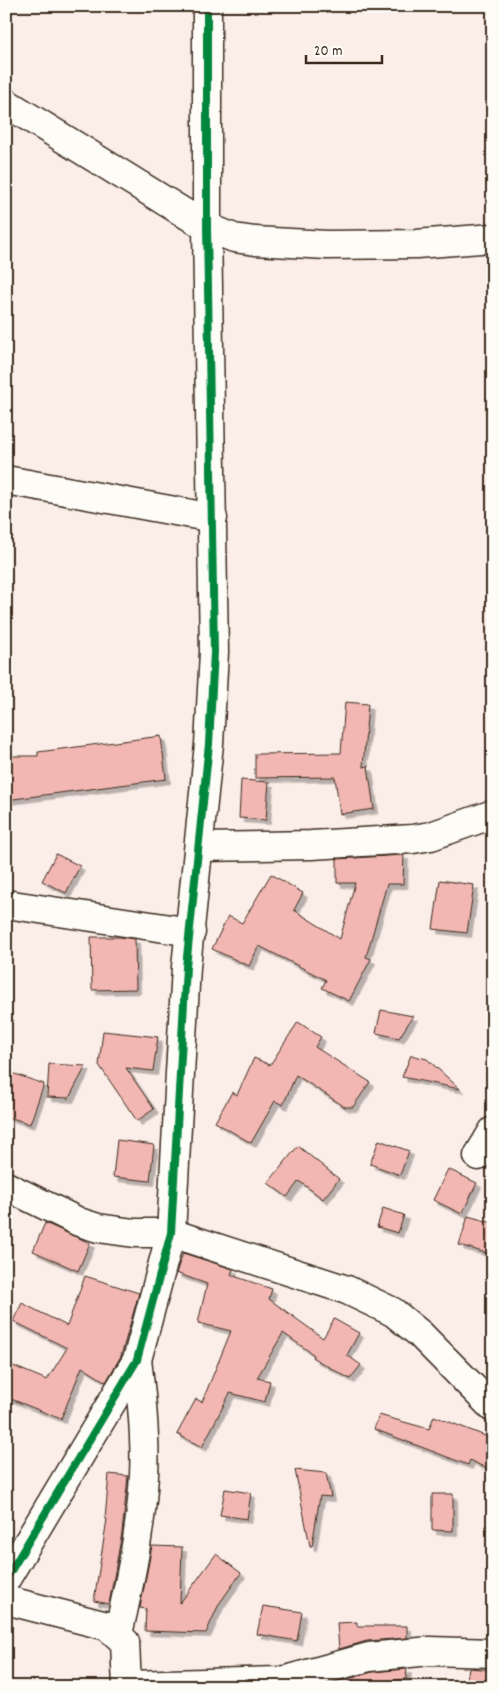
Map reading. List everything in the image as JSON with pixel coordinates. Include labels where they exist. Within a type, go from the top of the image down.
[{"type":"street","points":[[6,1579],[137,1360],[171,1233],[186,967],[200,848],[209,744],[214,652],[213,518],[206,227],[207,6]]},
{"type":"street","points":[[6,103],[206,227],[234,238],[327,245],[416,244],[493,238]]},
{"type":"street","points":[[6,480],[213,518]]},
{"type":"street","points":[[200,848],[311,845],[414,839],[431,836],[493,814]]},
{"type":"street","points":[[6,904],[191,932]]},
{"type":"street","points":[[478,1156],[493,1131]]},
{"type":"street","points":[[6,1186],[79,1222],[98,1228],[134,1233],[171,1233],[347,1290],[393,1312],[420,1334],[493,1408]]},
{"type":"street","points":[[118,1634],[135,1560],[144,1475],[144,1419],[137,1360]]},
{"type":"street","points":[[6,1600],[107,1626],[125,1642],[127,1686],[282,1681],[369,1657],[430,1651],[493,1653]]},
{"type":"building","points":[[345,702],[368,704],[363,767],[368,766],[374,809],[340,814],[335,777],[255,778],[255,754],[341,753]]},
{"type":"building","points":[[161,736],[166,779],[6,800],[6,756],[38,756],[38,752]]},
{"type":"building","points":[[241,780],[269,782],[266,820],[239,818]]},
{"type":"building","points":[[56,854],[80,866],[66,893],[42,881]]},
{"type":"building","points":[[404,855],[403,884],[387,884],[366,957],[371,959],[349,1001],[322,988],[326,980],[259,946],[249,966],[212,949],[228,916],[242,923],[271,874],[303,893],[294,910],[340,939],[355,883],[337,883],[337,859]]},
{"type":"building","points":[[440,880],[474,885],[467,933],[433,929]]},
{"type":"building","points":[[91,937],[135,939],[136,989],[92,990]]},
{"type":"building","points":[[381,1010],[413,1016],[399,1038],[376,1033]]},
{"type":"building","points":[[298,1022],[321,1037],[315,1047],[370,1082],[353,1107],[345,1107],[296,1075],[283,1105],[275,1101],[251,1143],[215,1122],[232,1092],[237,1095],[254,1058],[270,1065]]},
{"type":"building","points":[[103,1031],[158,1037],[153,1071],[126,1068],[154,1109],[137,1121],[99,1065]]},
{"type":"building","points":[[411,1055],[427,1059],[460,1089],[402,1077]]},
{"type":"building","points":[[49,1064],[86,1066],[69,1098],[47,1097]]},
{"type":"building","points":[[6,1071],[44,1084],[30,1124],[6,1116]]},
{"type":"building","points":[[117,1140],[154,1145],[150,1181],[113,1177]]},
{"type":"building","points":[[379,1140],[409,1151],[400,1175],[370,1164]]},
{"type":"building","points":[[298,1146],[339,1179],[323,1199],[299,1181],[287,1197],[268,1183]]},
{"type":"building","points":[[448,1169],[477,1183],[462,1214],[433,1200]]},
{"type":"building","points":[[383,1208],[404,1215],[398,1233],[377,1227]]},
{"type":"building","points":[[468,1216],[493,1223],[493,1255],[459,1245]]},
{"type":"building","points":[[45,1223],[90,1243],[78,1271],[33,1251]]},
{"type":"building","points":[[183,1253],[233,1269],[231,1275],[272,1289],[269,1299],[323,1338],[334,1319],[359,1333],[347,1355],[361,1365],[350,1379],[313,1358],[314,1355],[283,1333],[257,1378],[270,1381],[265,1402],[230,1393],[202,1447],[177,1434],[196,1399],[202,1402],[231,1331],[198,1323],[207,1284],[176,1273]]},
{"type":"building","points":[[85,1276],[139,1293],[121,1356],[106,1382],[82,1367],[61,1419],[6,1397],[6,1363],[47,1380],[67,1348],[13,1321],[22,1303],[67,1326]]},
{"type":"building","points":[[379,1415],[429,1429],[434,1416],[493,1439],[493,1472],[470,1460],[468,1465],[374,1429]]},
{"type":"building","points":[[295,1470],[326,1473],[331,1497],[320,1496],[312,1546],[310,1546]]},
{"type":"building","points":[[109,1474],[128,1476],[122,1533],[109,1604],[94,1601],[107,1519],[105,1519]]},
{"type":"building","points":[[225,1489],[251,1493],[247,1519],[220,1515]]},
{"type":"building","points":[[432,1494],[453,1494],[453,1531],[432,1530]]},
{"type":"building","points":[[152,1546],[182,1547],[180,1603],[216,1554],[241,1573],[219,1604],[206,1633],[145,1631],[146,1609],[140,1608]]},
{"type":"building","points":[[263,1606],[302,1612],[297,1641],[257,1634]]},
{"type":"building","points":[[357,1622],[357,1626],[407,1626],[407,1638],[367,1641],[339,1649],[337,1623]]},
{"type":"building","points":[[469,1668],[493,1670],[493,1687],[465,1687]]},
{"type":"building","points":[[407,1669],[406,1679],[386,1681],[387,1687],[350,1687],[349,1679],[372,1672]]},
{"type":"cycle path","points":[[6,1579],[137,1360],[171,1233],[186,967],[209,744],[214,652],[207,227],[207,6]]}]
